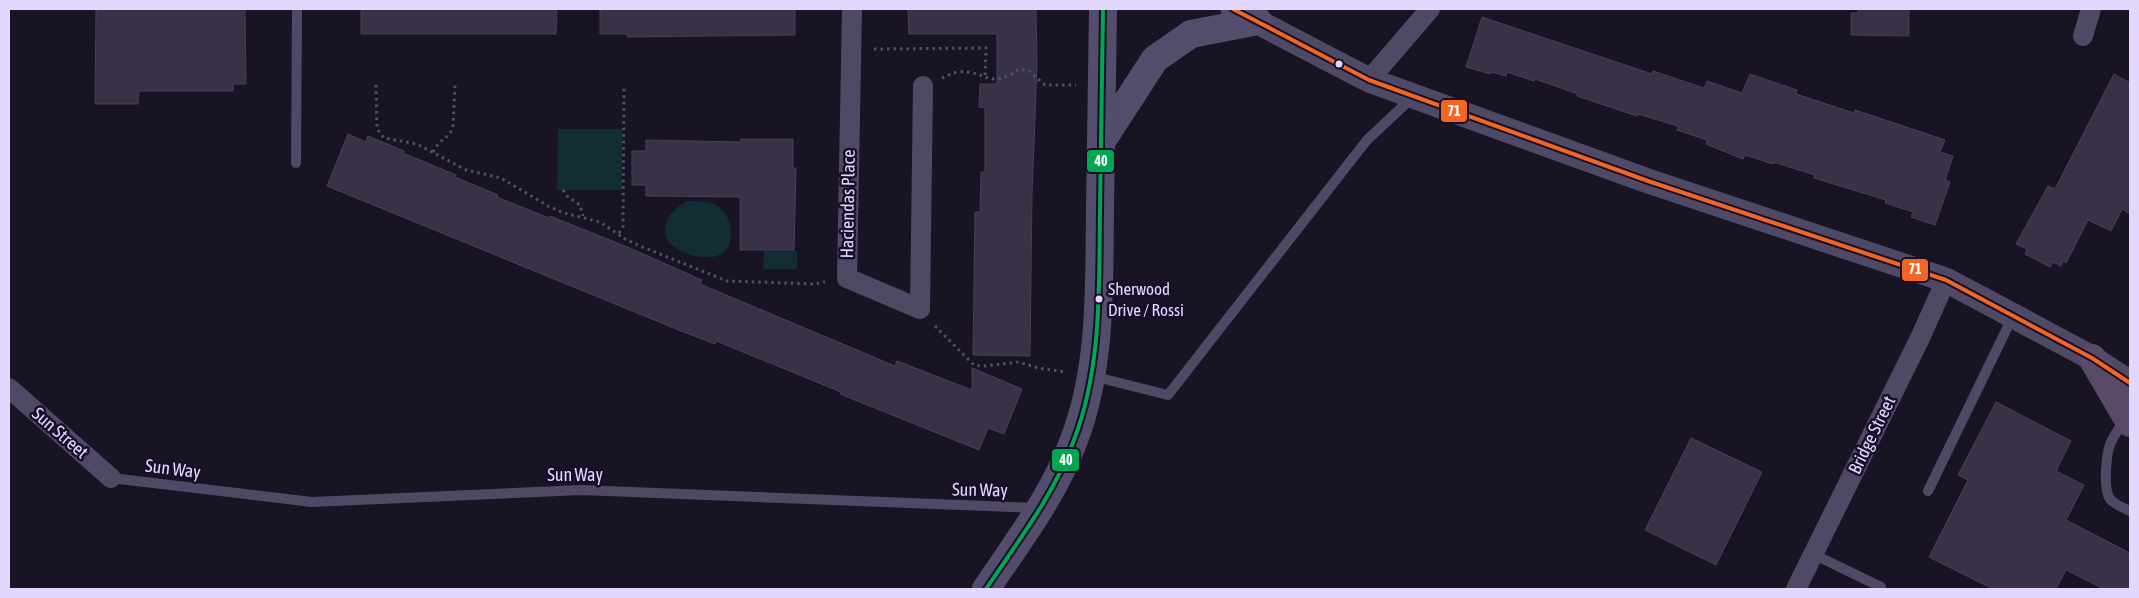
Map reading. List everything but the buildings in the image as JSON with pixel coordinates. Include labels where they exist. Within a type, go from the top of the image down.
[{"type":"main road","points":[[986,589],[1059,477],[1075,439],[1088,394],[1096,347],[1100,264],[1103,9]]},
{"type":"main road","points":[[1101,142],[1155,59],[1191,34],[1261,15]]},
{"type":"main road","points":[[2092,358],[2128,421]]},
{"type":"street","name":"Haciendas Place","points":[[852,9],[847,278],[920,309]]},
{"type":"street","points":[[1233,9],[1261,15],[1369,80],[1413,97],[1648,182],[1946,280],[2092,358],[2130,383]]},
{"type":"street","points":[[1369,80],[1430,9]]},
{"type":"street","points":[[2082,36],[2091,9]]},
{"type":"street","points":[[920,309],[922,86]]},
{"type":"street","name":"Bridge Street","points":[[1796,589],[1920,338],[1946,280]]},
{"type":"street","name":"Sun Street","points":[[9,388],[111,478]]},
{"type":"lane","points":[[296,163],[297,9]]},
{"type":"lane","points":[[1091,376],[1168,395],[1367,140],[1413,97]]},
{"type":"lane","points":[[1928,492],[2013,316]]},
{"type":"lane","points":[[2128,421],[2110,444],[2106,471],[2107,494],[2115,503],[2130,511]]},
{"type":"lane","name":"Sun Way","points":[[111,478],[312,502],[581,490],[1040,508]]},
{"type":"lane","points":[[1813,554],[1882,589]]},
{"type":"path","points":[[851,49],[986,48],[985,78]]},
{"type":"path","points":[[922,86],[956,72],[964,72],[985,78],[1007,78],[1019,69],[1029,72],[1045,85],[1102,85]]},
{"type":"path","points":[[376,85],[377,129],[384,138],[417,144],[466,170],[502,178],[548,206],[564,213],[583,216],[600,222],[619,233],[625,239],[640,246],[727,281],[815,284],[847,278]]},
{"type":"path","points":[[433,152],[438,141],[451,134],[453,128],[455,85]]},
{"type":"path","points":[[619,233],[624,227],[624,87]]},
{"type":"path","points":[[563,190],[567,196],[580,205],[583,216]]},
{"type":"path","points":[[920,309],[954,347],[974,365],[983,366],[1019,362],[1038,368],[1091,376]]},
{"type":"green space","points":[[558,129],[622,129],[622,190],[557,190]]},
{"type":"green space","points":[[688,201],[711,203],[726,215],[731,228],[731,234],[728,247],[723,253],[708,258],[699,257],[683,252],[670,243],[665,231],[668,218],[677,208]]},
{"type":"green space","points":[[764,251],[797,251],[797,269],[763,269]]},
{"type":"transit line","name":"40","points":[[986,589],[1046,499],[1056,480],[1074,440],[1090,384],[1099,297],[1103,9]]},
{"type":"transit line","name":"71","points":[[1233,9],[1369,80],[1648,181],[1946,280],[2092,358],[2130,383]]},
{"type":"place","name":"Sherwood Drive / Rossi","points":[[1099,299]]}]
